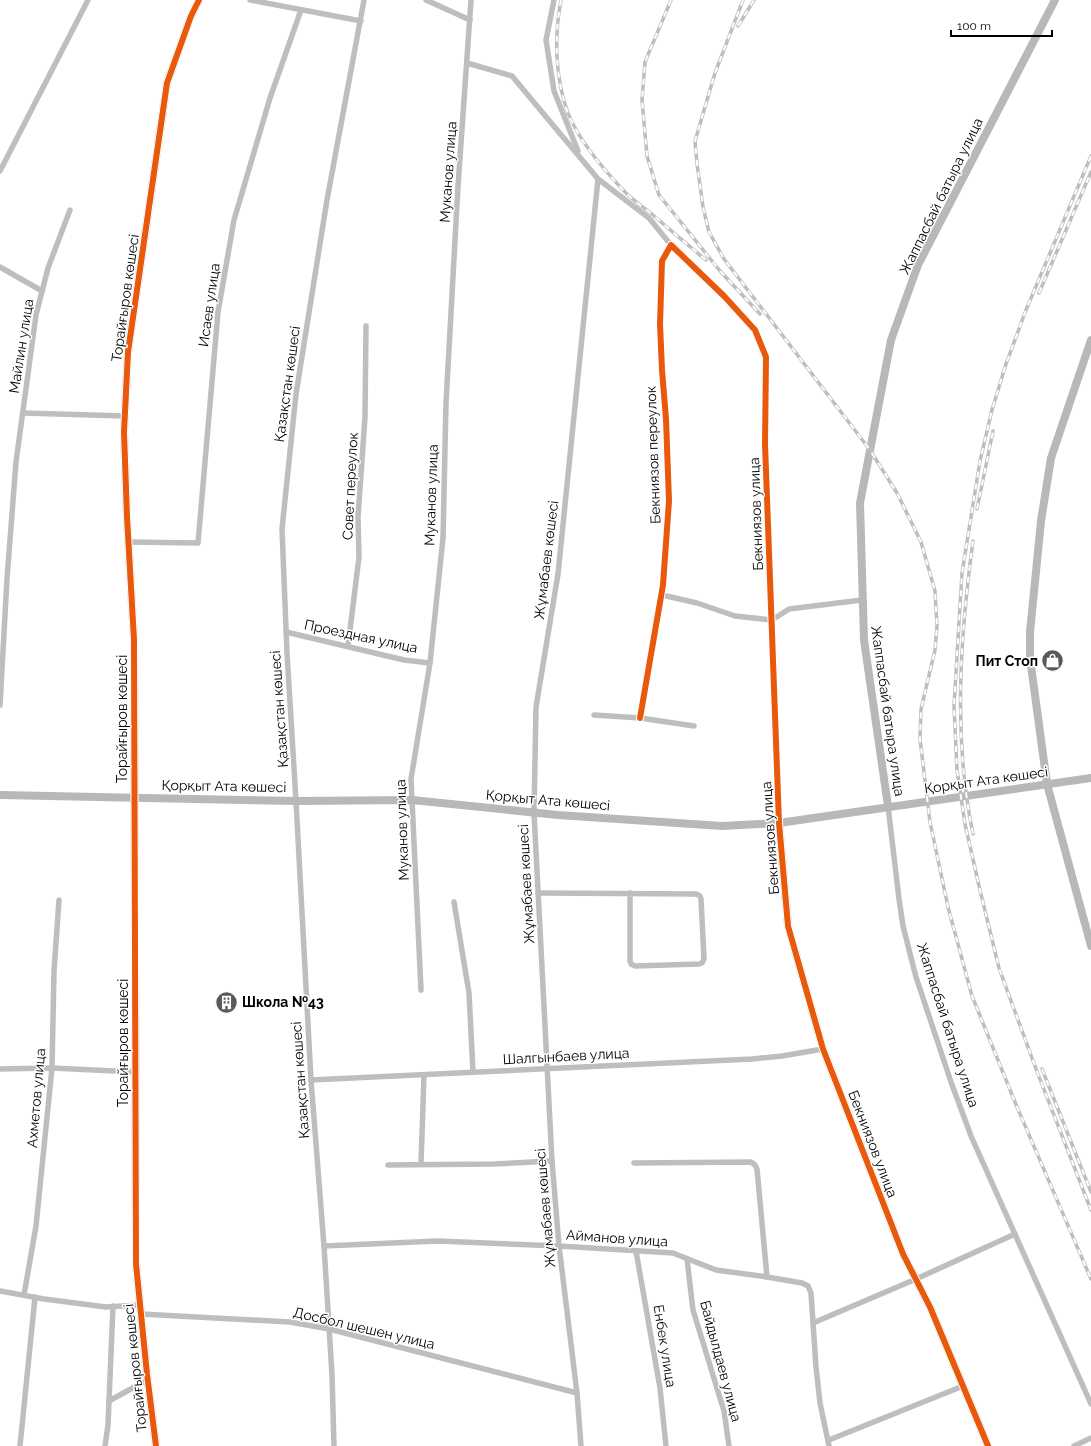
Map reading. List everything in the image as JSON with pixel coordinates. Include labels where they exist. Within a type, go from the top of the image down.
[{"type":"street","points":[[0,171],[88,0]]},
{"type":"street","name":"Торайғыров көшесі","points":[[156,1446],[147,1380],[136,1264],[134,640],[124,439],[128,352],[167,83],[191,16],[199,0]]},
{"type":"street","points":[[250,0],[361,21]]},
{"type":"street","name":"Қазақстан көшесі","points":[[334,1446],[332,1375],[324,1246],[310,1080],[282,530],[296,394],[327,200],[364,0]]},
{"type":"street","points":[[426,0],[470,20]]},
{"type":"street","name":"Муканов улица","points":[[421,990],[411,779],[430,663],[443,538],[446,402],[471,0]]},
{"type":"street","points":[[554,0],[546,40],[554,91],[580,157]]},
{"type":"street","name":"Жаппасбай батыра улица","points":[[1055,0],[918,265],[891,340],[860,503],[862,600],[864,640],[888,806],[899,899],[916,978],[971,1136],[1091,1404]]},
{"type":"street","name":"Исаев улица","points":[[128,542],[198,543],[218,312],[234,220],[270,98],[301,10]]},
{"type":"street","name":"Бекниязов улица","points":[[467,64],[512,76],[598,179],[649,218],[671,245],[724,296],[755,330],[766,356],[765,444],[779,823],[788,926],[823,1049],[903,1254],[930,1307],[988,1446]]},
{"type":"street","name":"Жұмабаев көшесі","points":[[581,1446],[577,1392],[559,1246],[552,1161],[534,813],[536,707],[558,574],[598,179]]},
{"type":"street","name":"Майлин улица","points":[[0,705],[6,587],[16,462],[36,315],[48,268],[70,210]]},
{"type":"street","name":"Бекниязов переулок","points":[[640,718],[662,595],[669,501],[660,324],[662,261],[671,245]]},
{"type":"street","points":[[0,267],[42,291]]},
{"type":"street","name":"Совет переулок","points":[[348,646],[359,557],[358,517],[366,417],[366,326]]},
{"type":"street","points":[[1091,340],[1051,458],[1041,521],[1030,632],[1030,658],[1047,784],[1091,946]]},
{"type":"street","points":[[23,413],[125,416]]},
{"type":"street","points":[[662,595],[697,603],[735,616],[772,620],[789,609],[862,600]]},
{"type":"street","name":"Проездная улица","points":[[286,632],[404,660],[430,663]]},
{"type":"street","points":[[594,715],[640,718],[694,726]]},
{"type":"street","name":"Қорқыт Ата көшесі","points":[[0,795],[296,801],[412,800],[534,813],[722,826],[779,823],[888,806],[1091,778]]},
{"type":"street","points":[[538,893],[630,893],[696,894],[700,896],[701,899],[704,960],[702,963],[635,966],[631,964],[630,893]]},
{"type":"street","name":"Ахметов улица","points":[[24,1295],[36,1226],[52,1068],[54,971],[59,900]]},
{"type":"street","points":[[454,902],[469,993],[472,1072]]},
{"type":"street","name":"Шалгынбаев улица","points":[[310,1080],[752,1059],[782,1056],[823,1049]]},
{"type":"street","points":[[0,1069],[52,1068],[135,1072]]},
{"type":"street","points":[[422,1164],[424,1075]]},
{"type":"street","points":[[388,1165],[494,1164],[552,1161]]},
{"type":"street","points":[[634,1163],[751,1162],[755,1164],[757,1169],[767,1277]]},
{"type":"street","points":[[963,1386],[829,1443],[820,1403],[813,1323],[916,1279],[1015,1234]]},
{"type":"street","name":"Айманов улица","points":[[324,1246],[438,1241],[673,1253],[716,1270],[802,1283],[808,1286],[811,1293],[813,1323]]},
{"type":"street","name":"Енбек улица","points":[[636,1251],[660,1388],[666,1446]]},
{"type":"street","name":"Байдылдаев улица","points":[[687,1259],[693,1310],[724,1411],[729,1446]]},
{"type":"street","points":[[0,1291],[106,1307],[140,1305]]},
{"type":"street","points":[[20,1446],[35,1297]]},
{"type":"street","points":[[105,1446],[108,1425],[113,1306]]},
{"type":"street","name":"Досбол шешен улица","points":[[140,1314],[290,1322],[329,1329],[577,1392]]},
{"type":"street","points":[[109,1401],[147,1380]]},
{"type":"street","points":[[1074,1446],[1091,1438]]},
{"type":"railway","points":[[561,0],[557,28],[558,72],[564,100],[573,124],[585,144],[601,165],[625,192],[706,260]]},
{"type":"railway","points":[[671,0],[645,62],[642,100],[647,156],[659,195],[720,271],[760,314]]},
{"type":"railway","points":[[743,0],[715,73],[695,141],[703,207],[709,232],[724,259],[870,450],[897,493],[921,542],[935,591],[937,626],[935,650],[921,709],[920,739],[930,822],[948,907],[972,996],[1017,1107],[1091,1279]]},
{"type":"railway","points":[[738,26],[754,0]]},
{"type":"railway","points":[[1091,156],[1026,310],[1006,364],[992,410],[980,461],[962,573],[954,706],[957,770],[965,824],[999,968],[1036,1069],[1091,1210]]},
{"type":"railway","points":[[1039,293],[1091,172]]},
{"type":"railway","points":[[977,509],[993,431]]},
{"type":"railway","points":[[973,541],[968,577],[962,651],[961,688],[963,761],[973,834]]},
{"type":"railway","points":[[1042,1069],[1091,1192]]},
{"type":"cycle path","points":[[156,1446],[136,1264],[134,640],[124,432],[128,352],[167,83],[191,16],[199,0]]},
{"type":"cycle path","points":[[640,718],[663,585],[669,501],[660,324],[662,261],[671,245],[724,296],[755,330],[766,357],[765,444],[779,823],[788,926],[823,1049],[903,1254],[930,1307],[988,1446]]},
{"type":"place","name":"Пит Стоп","points":[[1053,661]]},
{"type":"place","name":"Школа №43","points":[[226,1002]]}]
